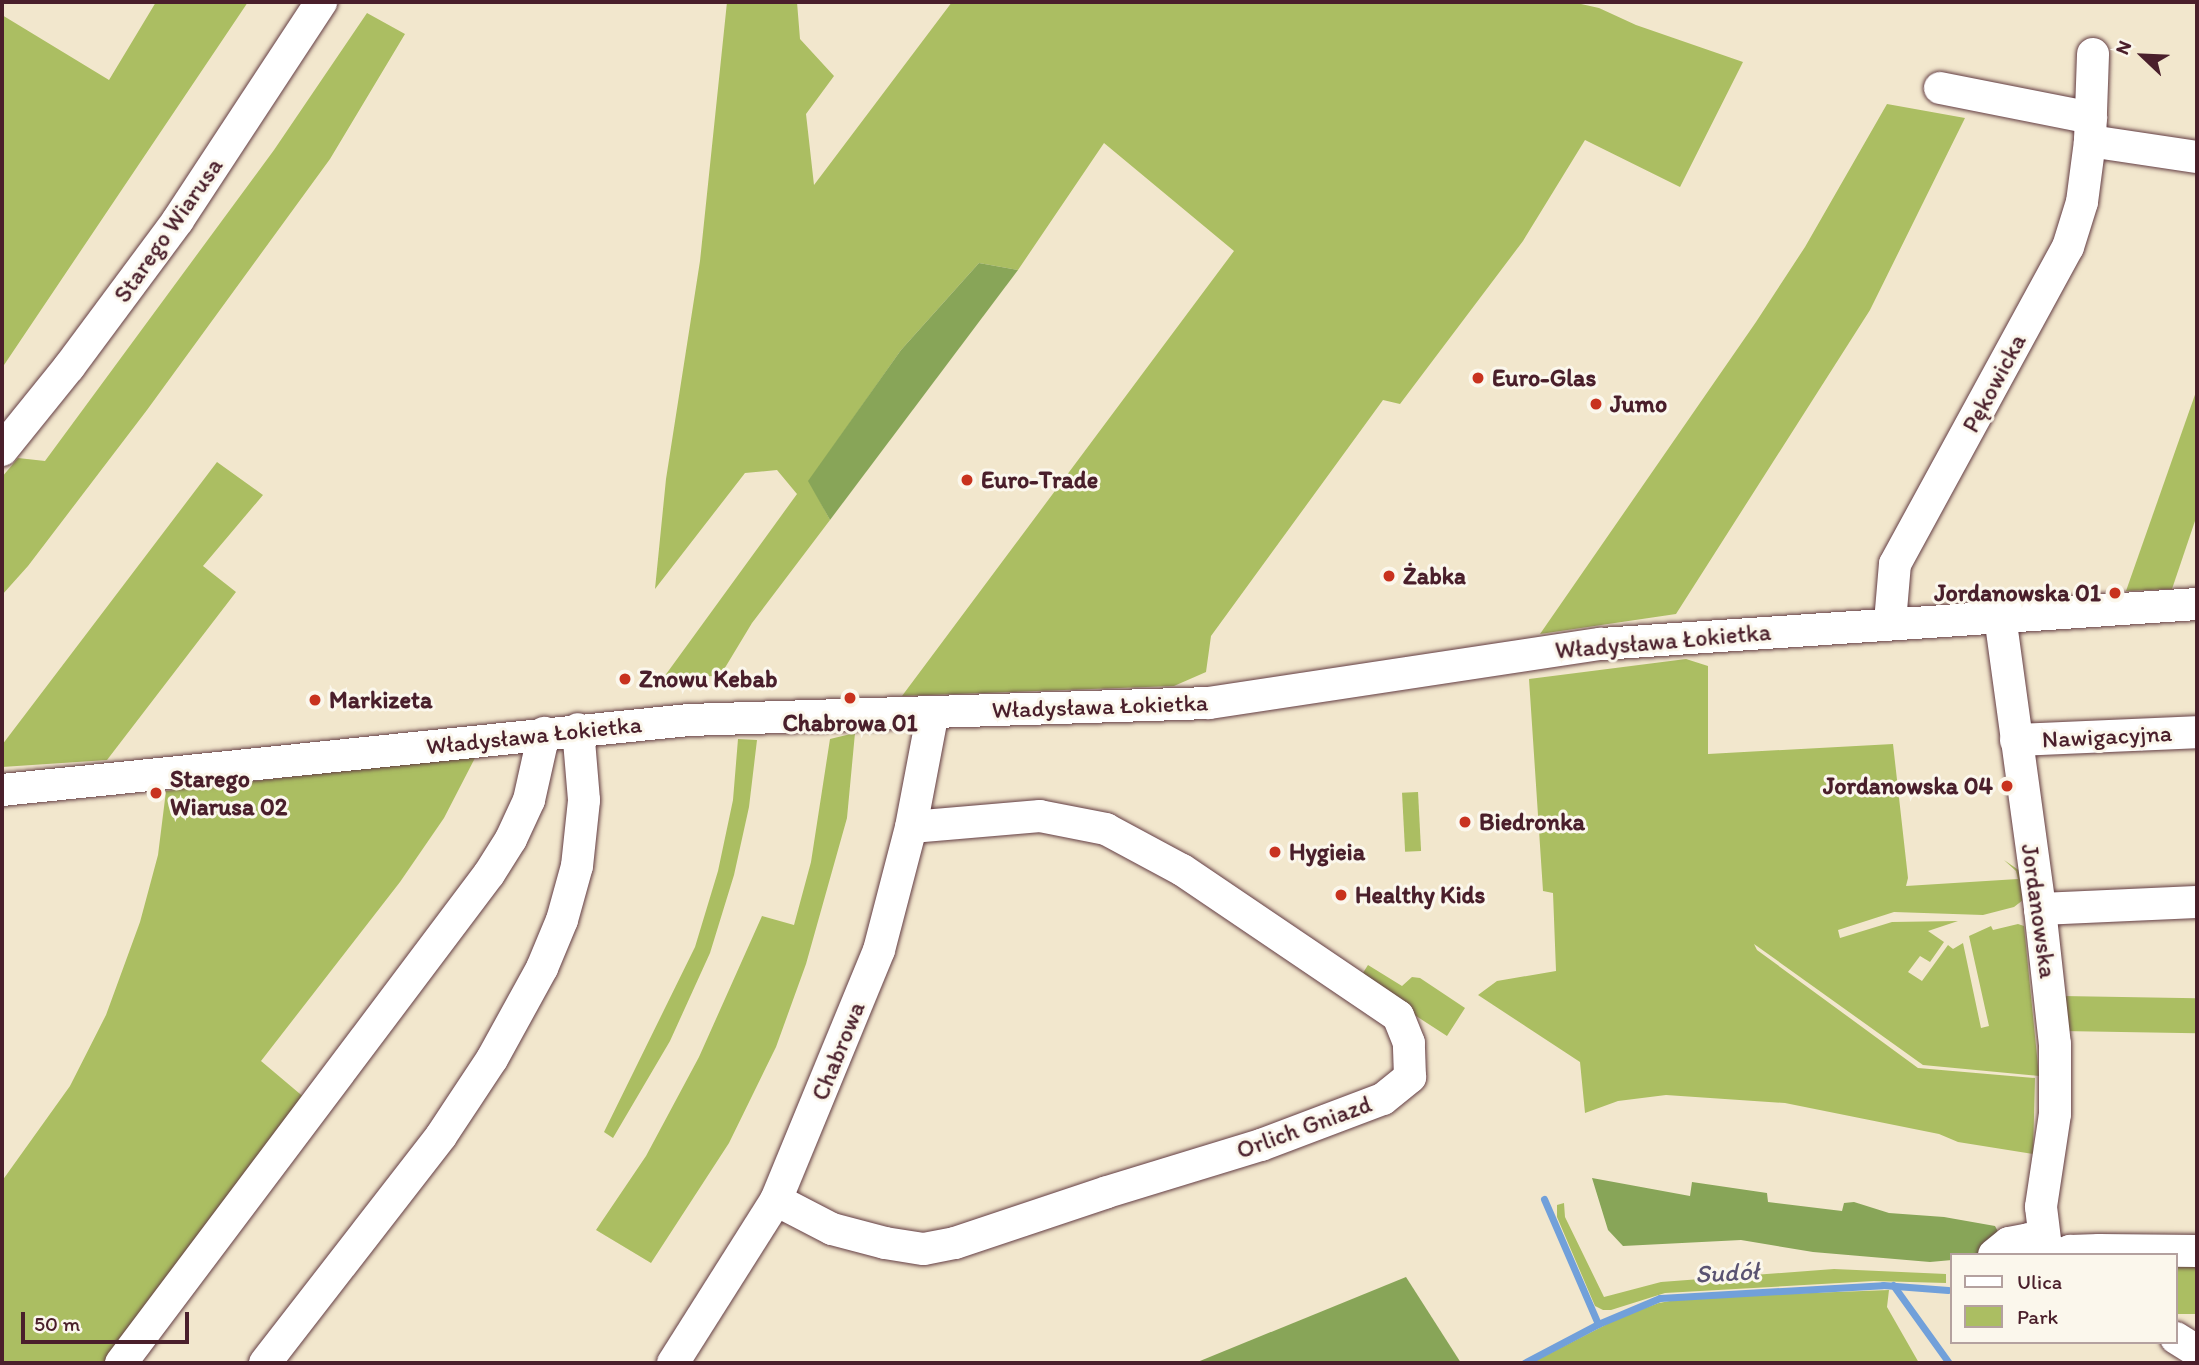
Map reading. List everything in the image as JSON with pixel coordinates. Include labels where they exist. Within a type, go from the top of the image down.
[{"type":"street","name":"Starego Wiarusa","points":[[2,450],[69,367],[178,220],[321,2]]},
{"type":"street","name":"Pękowicka","points":[[1891,622],[1895,564],[2068,247],[2082,202],[2091,129],[2093,54]]},
{"type":"street","points":[[1940,88],[2197,157]]},
{"type":"street","name":"Władysława Łokietka","points":[[2,790],[578,729],[714,719],[1209,702],[1601,644],[1891,622],[2197,604]]},
{"type":"street","name":"Jordanowska","points":[[2000,616],[2040,909],[2055,1044],[2055,1114],[2035,1250]]},
{"type":"street","name":"Chabrowa","points":[[673,1363],[776,1200],[879,950],[911,827],[933,712]]},
{"type":"street","points":[[265,1363],[441,1136],[492,1059],[542,968],[562,920],[577,866],[584,800],[578,729]]},
{"type":"street","name":"Nawigacyjna","points":[[2016,740],[2197,732]]},
{"type":"street","points":[[121,1363],[489,874],[511,839],[529,800],[544,733]]},
{"type":"street","name":"Orlich Gniazd","points":[[776,1200],[832,1230],[885,1243],[925,1249],[955,1243],[1107,1192],[1261,1145],[1382,1099],[1410,1077],[1409,1043],[1398,1016],[1182,870],[1106,829],[1040,816],[911,827]]},
{"type":"street","points":[[2040,909],[2197,902]]},
{"type":"street","points":[[2035,1250],[2197,1251]]},
{"type":"street","points":[[2178,1339],[2197,1351]]},
{"type":"green space","points":[[156,2],[248,2],[2,368],[2,15],[109,80]]},
{"type":"green space","points":[[727,2],[797,2],[800,39],[834,76],[806,114],[814,185],[952,2],[1572,2],[1599,8],[1636,25],[1743,62],[1680,187],[1585,140],[1523,241],[1400,404],[1383,400],[1211,636],[1206,672],[1174,686],[902,696],[1234,251],[1104,143],[1018,270],[979,263],[901,350],[809,481],[830,520],[752,623],[720,676],[664,677],[797,494],[777,470],[745,473],[655,589],[666,479],[700,261]]},
{"type":"green space","points":[[367,13],[405,34],[330,159],[147,410],[28,566],[2,595],[2,477],[18,458],[45,461],[274,150]]},
{"type":"green space","points":[[1887,104],[1965,118],[1870,310],[1676,614],[1540,634],[1756,322],[1805,247]]},
{"type":"green space","points":[[979,263],[1018,270],[830,520],[808,481],[901,350]]},
{"type":"green space","points":[[2197,389],[2197,515],[2172,589],[2126,591]]},
{"type":"green space","points":[[217,462],[263,495],[203,566],[236,592],[107,760],[2,767],[2,745]]},
{"type":"green space","points":[[1686,659],[1708,666],[1708,754],[1893,744],[1908,878],[1906,886],[2018,879],[2016,871],[2004,860],[2020,871],[2023,900],[2014,907],[1983,915],[1894,912],[1838,930],[1840,938],[1892,922],[1958,921],[1928,931],[1944,942],[1930,962],[1920,956],[1908,972],[1922,981],[1948,945],[1953,949],[1963,943],[1981,1028],[1989,1026],[1969,936],[1991,926],[1993,930],[2018,924],[2024,926],[2039,1076],[1923,1065],[1754,944],[1757,950],[1918,1068],[2035,1078],[2033,1154],[1958,1142],[1939,1134],[1785,1103],[1666,1095],[1618,1101],[1585,1113],[1580,1062],[1478,995],[1497,981],[1556,971],[1553,893],[1543,891],[1529,679]]},
{"type":"green space","points":[[855,733],[847,818],[806,964],[776,1047],[729,1143],[651,1263],[596,1230],[646,1156],[699,1057],[762,916],[794,925],[811,862],[830,739]]},
{"type":"green space","points":[[738,739],[757,740],[749,807],[734,875],[710,953],[670,1041],[613,1138],[604,1132],[695,947],[718,871],[733,800]]},
{"type":"green space","points":[[476,756],[444,818],[400,882],[261,1061],[306,1099],[104,1363],[2,1363],[2,1181],[70,1086],[106,1015],[140,922],[158,855],[166,791]]},
{"type":"green space","points":[[1418,792],[1421,851],[1405,852],[1402,793]]},
{"type":"green space","points":[[1368,965],[1402,986],[1412,977],[1420,978],[1465,1008],[1447,1036],[1359,979]]},
{"type":"green space","points":[[2062,996],[2197,998],[2196,1033],[2061,1031]]},
{"type":"green space","points":[[1592,1178],[1690,1196],[1692,1182],[1767,1193],[1768,1202],[1842,1211],[1844,1203],[1854,1202],[1889,1213],[1944,1217],[1995,1226],[2002,1239],[1984,1253],[1951,1253],[1951,1260],[1930,1262],[1813,1252],[1741,1240],[1623,1246],[1608,1230]]},
{"type":"green space","points":[[1564,1203],[1565,1217],[1604,1297],[1661,1282],[1834,1269],[1946,1274],[1946,1283],[1874,1281],[1665,1293],[1611,1310],[1603,1310],[1595,1306],[1557,1217],[1557,1205]]},
{"type":"green space","points":[[2178,1262],[2197,1262],[2197,1314],[2178,1314]]},
{"type":"green space","points":[[1406,1277],[1461,1363],[1195,1363]]},
{"type":"green space","points":[[1889,1290],[1887,1307],[1919,1363],[1531,1363],[1623,1316],[1659,1303],[1686,1298]]},
{"type":"waterway","points":[[1544,1199],[1598,1324]]},
{"type":"waterway","name":"Sudół","points":[[1524,1363],[1598,1324],[1660,1298],[1883,1285],[1948,1290]]},
{"type":"waterway","points":[[1893,1285],[1949,1363]]},
{"type":"place","name":"Euro-Glas","points":[[1478,378]]},
{"type":"place","name":"Jumo","points":[[1596,404]]},
{"type":"place","name":"Euro-Trade","points":[[967,480]]},
{"type":"place","name":"Żabka","points":[[1389,576]]},
{"type":"place","name":"Jordanowska 01","points":[[2115,593]]},
{"type":"place","name":"Znowu Kebab","points":[[625,679]]},
{"type":"place","name":"Chabrowa 01","points":[[850,698]]},
{"type":"place","name":"Markizeta","points":[[315,700]]},
{"type":"place","name":"Jordanowska 04","points":[[2007,786]]},
{"type":"place","name":"Starego Wiarusa 02","points":[[156,793]]},
{"type":"place","name":"Biedronka","points":[[1465,822]]},
{"type":"place","name":"Hygieia","points":[[1275,852]]},
{"type":"place","name":"Healthy Kids","points":[[1341,895]]}]
